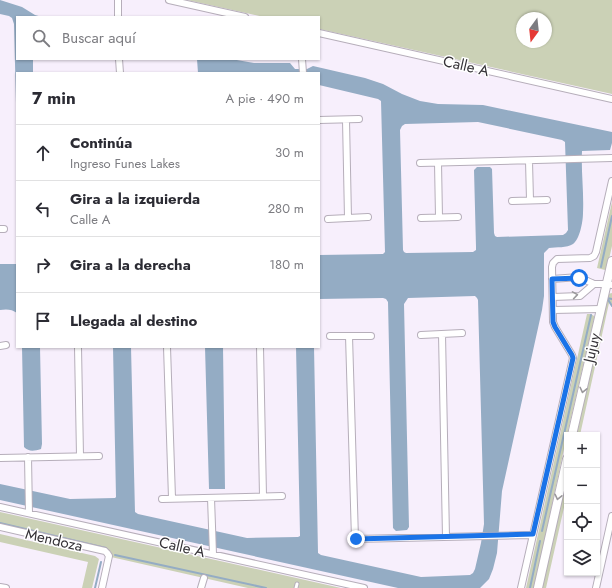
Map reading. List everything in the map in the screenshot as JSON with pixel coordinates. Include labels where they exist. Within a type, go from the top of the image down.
[{"type":"street","points":[[118,0],[118,16]]},
{"type":"street","points":[[169,0],[241,16]]},
{"type":"street","name":"Calle A","points":[[320,33],[612,99]]},
{"type":"street","points":[[119,60],[120,72]]},
{"type":"street","points":[[302,62],[303,72]]},
{"type":"street","points":[[320,120],[359,119]]},
{"type":"street","points":[[346,120],[348,218]]},
{"type":"street","points":[[420,164],[612,158]]},
{"type":"street","points":[[529,160],[530,200]]},
{"type":"street","points":[[438,163],[439,217]]},
{"type":"street","points":[[521,588],[573,358],[553,322],[552,267],[557,259],[590,258],[594,256],[612,181]]},
{"type":"street","points":[[512,201],[548,200]]},
{"type":"street","points":[[421,218],[458,217]]},
{"type":"street","points":[[328,219],[368,218]]},
{"type":"street","name":"Jujuy","points":[[573,432],[601,309],[609,284],[612,261]]},
{"type":"street","points":[[552,279],[579,278],[594,284],[609,284]]},
{"type":"street","points":[[553,297],[580,296],[594,284]]},
{"type":"street","points":[[553,310],[601,309]]},
{"type":"street","points":[[422,335],[462,333]]},
{"type":"street","points":[[442,334],[446,537]]},
{"type":"street","points":[[330,336],[371,336]]},
{"type":"street","points":[[349,336],[356,539],[533,534]]},
{"type":"street","points":[[78,348],[80,456]]},
{"type":"street","points":[[167,348],[172,498]]},
{"type":"street","points":[[260,348],[263,496]]},
{"type":"street","points":[[0,458],[99,456]]},
{"type":"street","points":[[28,457],[29,513]]},
{"type":"street","points":[[538,588],[565,468]]},
{"type":"street","points":[[162,499],[282,496]]},
{"type":"street","points":[[211,498],[213,554]]},
{"type":"street","name":"Calle A","points":[[0,507],[364,588]]},
{"type":"street","points":[[596,588],[612,516]]},
{"type":"street","name":"Mendoza","points":[[0,528],[101,550],[107,553],[109,556],[102,588]]},
{"type":"street","points":[[201,588],[204,578]]},
{"type":"street","points":[[0,587],[6,588]]},
{"type":"lane","points":[[296,588],[298,584]]},
{"type":"green space","points":[[187,0],[612,0],[612,94],[320,29],[320,16],[259,16]]},
{"type":"green space","points":[[612,202],[612,246],[607,268],[605,270],[597,268]]},
{"type":"green space","points":[[612,293],[612,304],[609,303],[581,432],[577,432],[608,294]]},
{"type":"green space","points":[[587,314],[591,314],[594,316],[594,319],[568,432],[564,432],[564,449],[534,588],[526,588]]},
{"type":"green space","points":[[564,486],[564,507],[546,588],[541,588]]},
{"type":"green space","points":[[0,512],[341,588],[248,588],[111,557],[110,551],[0,525]]},
{"type":"green space","points":[[0,534],[95,556],[99,559],[92,588],[82,588],[88,562],[0,542]]},
{"type":"water","points":[[0,0],[22,7],[38,16],[16,16],[16,60],[33,60],[33,72],[16,72],[16,103],[14,24],[12,18],[0,14]]},
{"type":"water","points":[[197,60],[237,60],[254,63],[290,63],[295,69],[307,69],[313,66],[365,78],[383,84],[420,101],[438,104],[483,105],[612,132],[612,143],[610,150],[582,151],[583,216],[578,238],[571,245],[549,248],[544,253],[544,296],[542,310],[502,491],[497,553],[489,579],[480,588],[398,588],[0,500],[0,484],[70,499],[116,497],[113,348],[131,348],[135,512],[138,514],[247,538],[298,537],[300,534],[296,348],[314,348],[318,553],[321,555],[421,577],[470,575],[473,573],[481,543],[484,524],[477,298],[475,296],[408,298],[404,304],[409,527],[407,530],[396,531],[393,528],[388,302],[383,298],[320,299],[320,255],[383,254],[385,252],[381,101],[320,85],[320,72],[198,72]],"holes":[[[478,122],[562,140],[565,142],[568,230],[566,233],[563,235],[495,236],[492,169],[490,167],[477,167],[474,170],[476,250],[473,252],[404,252],[400,130],[402,126],[405,124]]]},
{"type":"water","points":[[0,264],[16,264],[16,312],[4,309],[0,310]]},
{"type":"water","points":[[22,348],[40,348],[42,444],[41,449],[34,451],[28,450],[24,447]]},
{"type":"water","points":[[205,348],[223,348],[225,489],[209,489]]},
{"type":"waterway","points":[[601,267],[612,216]]},
{"type":"waterway","points":[[607,298],[612,306]]},
{"type":"waterway","points":[[607,298],[612,299]]},
{"type":"waterway","points":[[542,531],[591,315]]},
{"type":"waterway","points":[[0,523],[106,548]]},
{"type":"waterway","points":[[530,588],[540,541]]},
{"type":"waterway","points":[[115,555],[266,588]]},
{"type":"waterway","points":[[95,588],[101,562]]},
{"type":"route","points":[[356,539],[533,534],[573,358],[553,322],[552,279],[579,278]]}]
